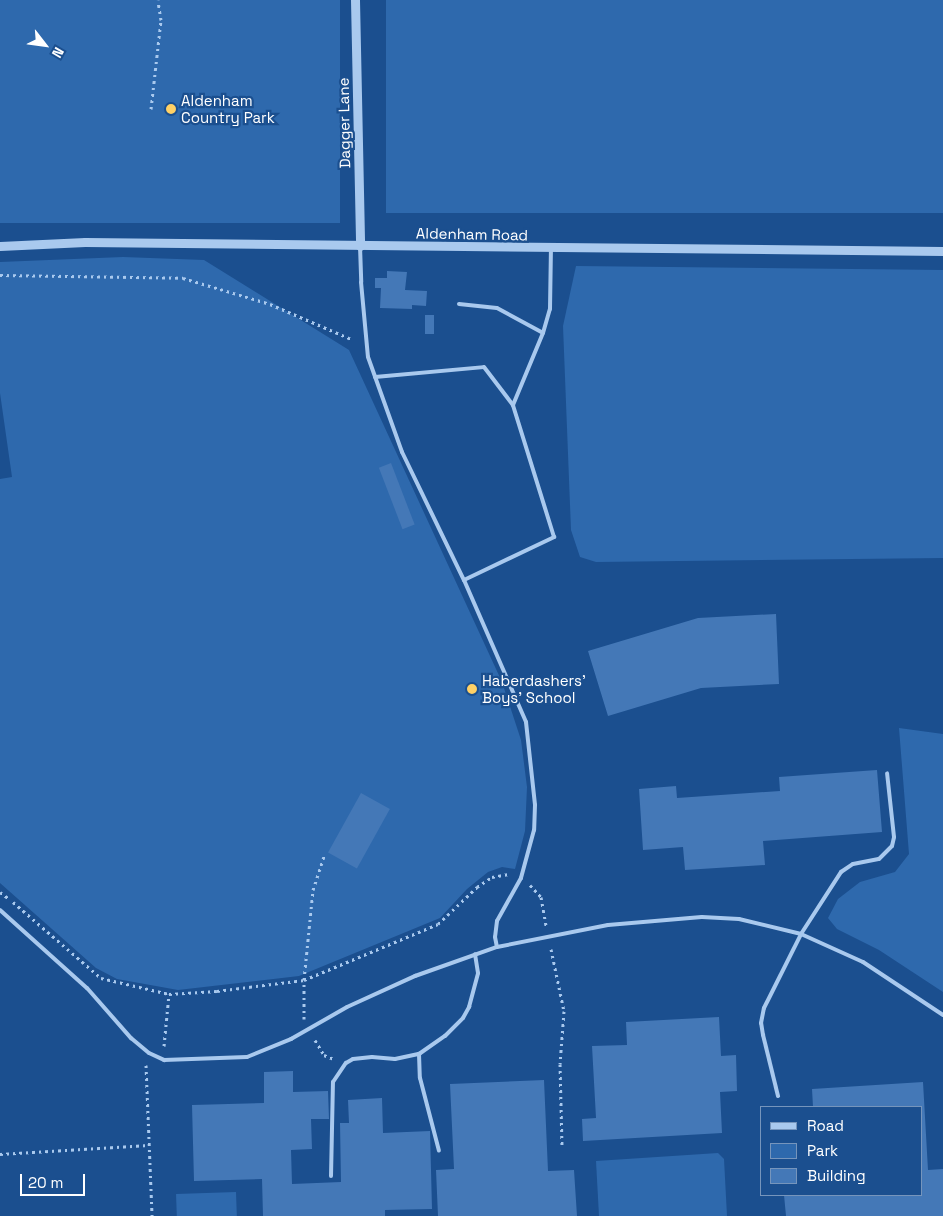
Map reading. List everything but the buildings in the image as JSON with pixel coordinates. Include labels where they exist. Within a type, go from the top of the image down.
[{"type":"street","name":"Dagger Lane","points":[[355,0],[360,246]]},
{"type":"street","name":"Aldenham Road","points":[[0,246],[85,242],[943,251]]},
{"type":"lane","points":[[360,246],[361,282],[368,357],[375,378],[402,452],[464,580],[526,722],[535,805],[534,830],[520,878],[497,921],[495,938],[497,947]]},
{"type":"lane","points":[[513,405],[543,334],[550,309],[551,248]]},
{"type":"lane","points":[[459,304],[497,308],[543,334]]},
{"type":"lane","points":[[375,378],[484,367],[513,405],[554,537],[464,580]]},
{"type":"lane","points":[[778,1096],[761,1023],[764,1008],[801,934],[841,872],[853,864],[880,859],[892,846],[894,837],[887,773]]},
{"type":"lane","points":[[0,910],[87,988],[131,1038],[145,1050],[164,1060],[247,1057],[291,1039],[308,1028],[416,976],[497,947],[548,938],[608,924],[702,917],[739,919],[801,934],[863,962],[943,1015]]},
{"type":"lane","points":[[331,1176],[333,1082],[346,1063],[353,1058],[395,1059],[418,1054],[445,1036],[463,1018],[469,1007],[478,973],[475,954]]},
{"type":"lane","points":[[418,1054],[420,1078],[439,1151]]},
{"type":"path","points":[[151,110],[161,20],[158,0]]},
{"type":"path","points":[[0,275],[183,278],[270,304],[367,346]]},
{"type":"path","points":[[325,854],[313,890],[304,980],[304,1018],[324,1056],[346,1063]]},
{"type":"path","points":[[0,892],[37,920],[101,978],[169,994],[217,991],[304,980],[438,924],[477,887],[492,877],[505,874],[520,878],[535,888],[541,897],[564,1011],[560,1064],[562,1147]]},
{"type":"path","points":[[164,1060],[169,994]]},
{"type":"path","points":[[145,1050],[152,1216]]},
{"type":"path","points":[[0,1154],[149,1145]]},
{"type":"green space","name":"Aldenham Country Park","points":[[0,0],[340,0],[340,223],[0,223]]},
{"type":"green space","points":[[386,0],[943,0],[943,213],[386,213]]},
{"type":"green space","points":[[123,257],[204,260],[349,350],[502,682],[521,740],[527,787],[525,831],[515,869],[502,867],[488,872],[467,889],[440,918],[299,976],[178,990],[117,979],[96,968],[0,883],[0,479],[12,477],[0,393],[0,262]]},
{"type":"green space","points":[[576,266],[943,270],[943,558],[596,562],[580,557],[571,530],[563,326]]},
{"type":"green space","points":[[899,728],[943,734],[943,992],[879,950],[837,929],[828,918],[838,899],[860,882],[895,872],[909,854]]},
{"type":"green space","points":[[718,1153],[724,1159],[727,1216],[599,1216],[596,1161]]},
{"type":"green space","points":[[236,1192],[237,1216],[177,1216],[176,1194]]},
{"type":"place","name":"Aldenham Country Park","points":[[171,109]]},
{"type":"place","name":"Haberdashers' Boys' School","points":[[472,689]]}]
